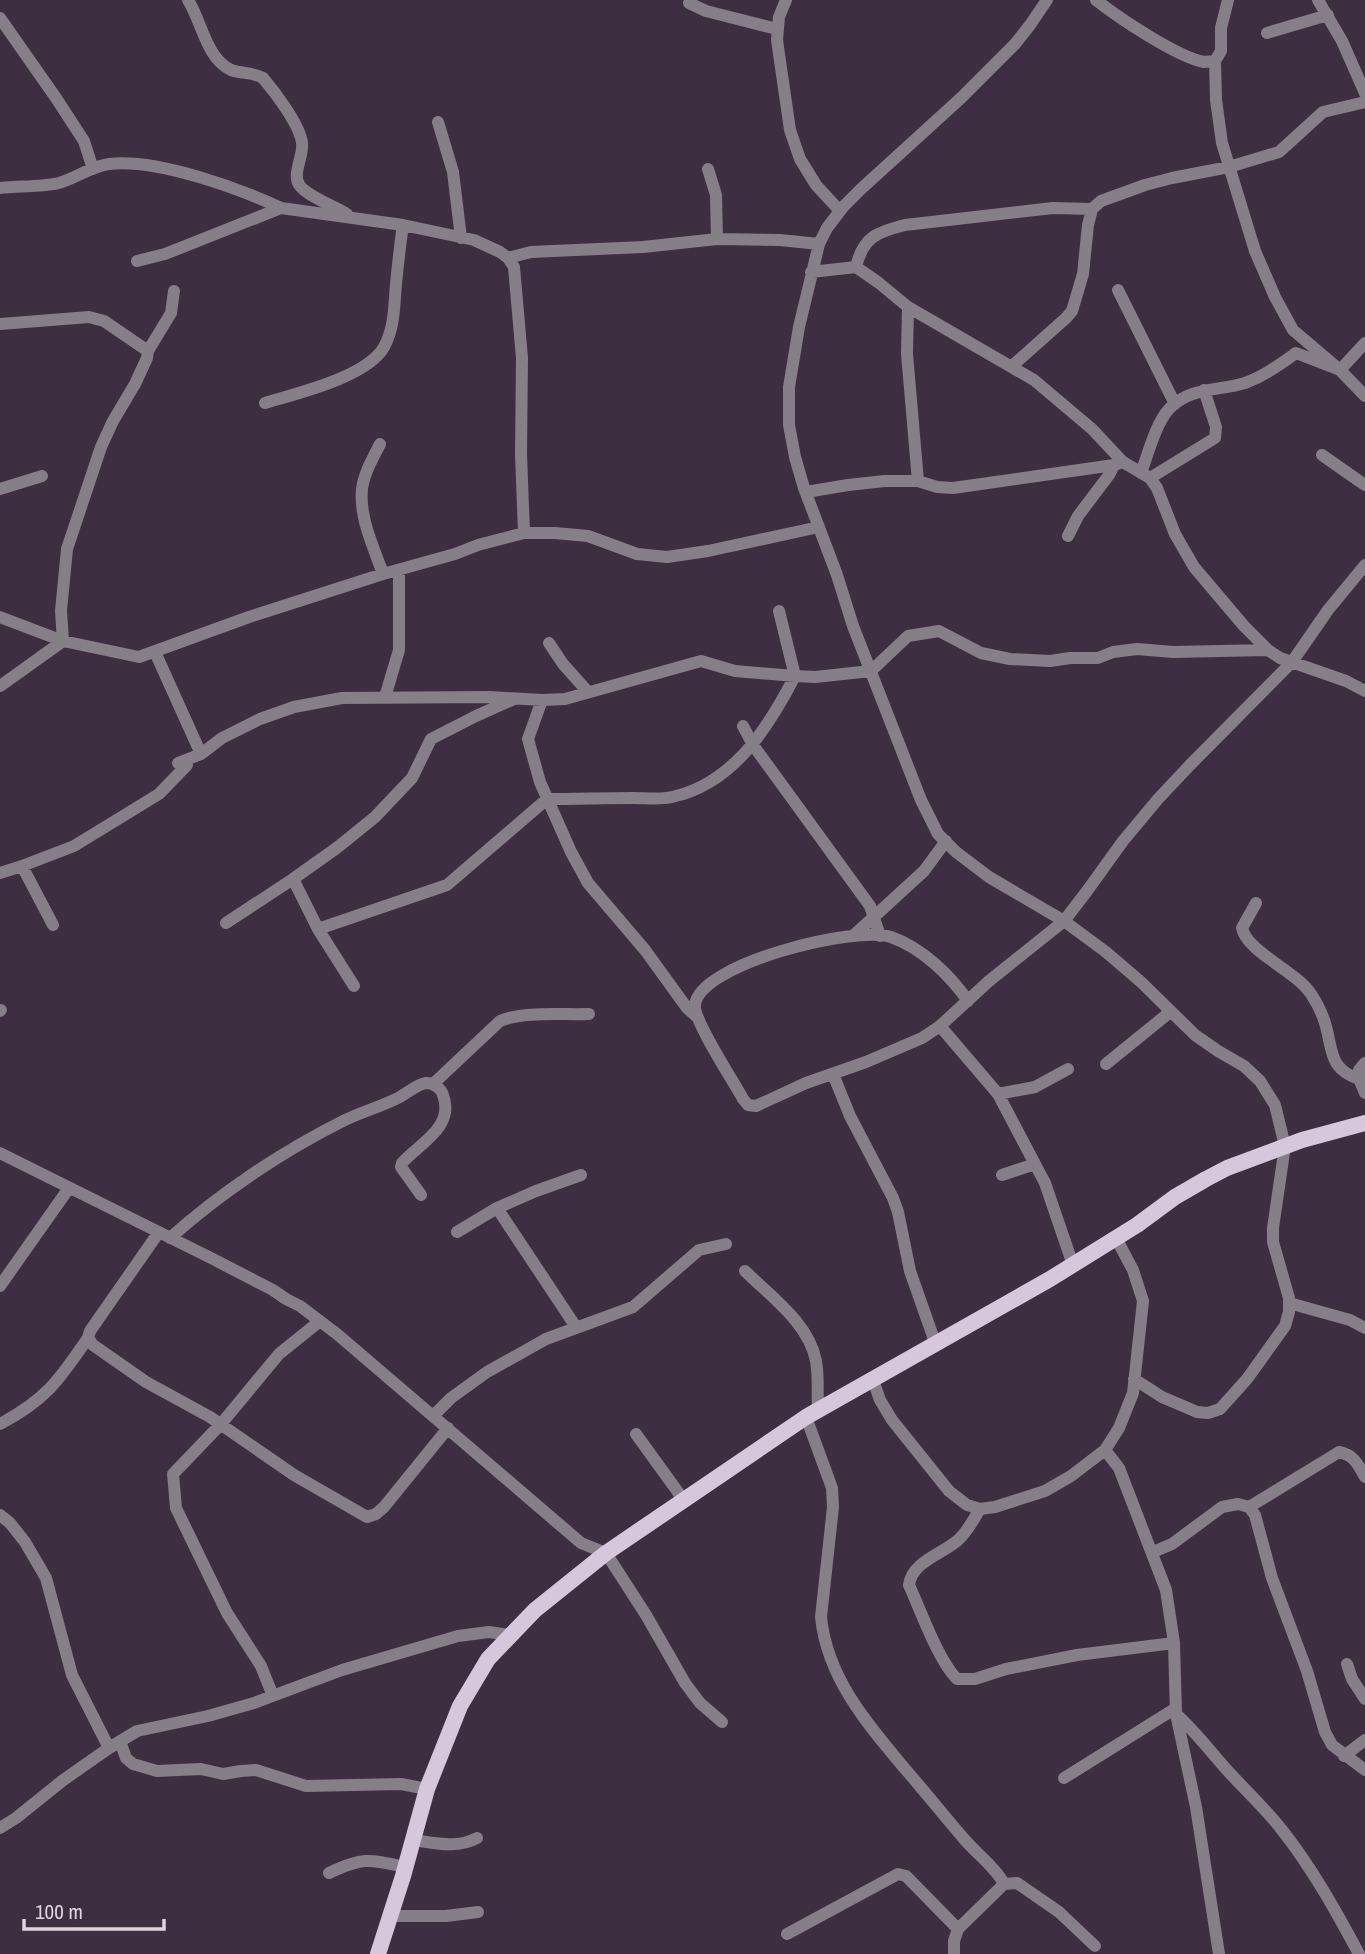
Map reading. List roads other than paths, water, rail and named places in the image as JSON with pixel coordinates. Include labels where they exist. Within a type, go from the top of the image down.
[{"type":"main road","points":[[378,1954],[427,1788],[460,1706],[483,1666],[535,1610],[606,1553],[812,1414],[1073,1265],[1175,1197],[1227,1168],[1302,1140],[1365,1124]]},
{"type":"street","points":[[188,0],[212,52],[234,71],[258,74],[263,78],[292,120],[303,146],[296,179],[298,184],[352,218]]},
{"type":"street","points":[[786,0],[779,17],[777,40],[790,130],[800,159],[816,185],[840,211]]},
{"type":"street","points":[[1047,0],[1030,26],[989,69],[861,189],[827,228],[811,272],[799,327],[789,387],[789,425],[806,492],[871,671],[921,800],[938,834],[956,852],[989,877],[1064,920],[1132,975],[1195,1035],[1244,1066],[1259,1081],[1275,1104],[1286,1146],[1273,1228],[1273,1242],[1289,1303],[1290,1312],[1285,1326],[1247,1379],[1220,1409],[1209,1413],[1197,1412],[1162,1397],[1135,1379]]},
{"type":"street","points":[[1096,0],[1178,51],[1205,62],[1215,61]]},
{"type":"street","points":[[1228,0],[1221,28],[1221,51],[1215,61],[1218,119],[1222,143],[1255,251],[1293,330],[1365,396]]},
{"type":"street","points":[[1318,0],[1342,41],[1365,93]]},
{"type":"street","points":[[689,3],[706,11],[777,29]]},
{"type":"street","points":[[1268,33],[1328,15]]},
{"type":"street","points":[[0,18],[84,141],[93,169]]},
{"type":"street","points":[[1012,366],[1072,311],[1083,274],[1092,209],[1101,201],[1145,185],[1229,167],[1279,152],[1323,112],[1365,102]]},
{"type":"street","points":[[438,122],[453,172],[461,237]]},
{"type":"street","points":[[0,188],[57,183],[106,164],[129,163],[162,168],[236,190],[281,208],[402,225],[474,240],[500,252],[514,267],[522,358],[524,533]]},
{"type":"street","points":[[708,169],[716,195],[717,239]]},
{"type":"street","points":[[137,261],[165,254],[281,208]]},
{"type":"street","points":[[856,267],[867,240],[887,229],[1053,208],[1092,209]]},
{"type":"street","points":[[265,403],[316,388],[353,373],[373,361],[383,349],[394,320],[402,225]]},
{"type":"street","points":[[508,258],[531,251],[597,250],[717,239],[819,244]]},
{"type":"street","points":[[811,272],[856,267],[908,307],[1034,380],[1066,406],[1119,463],[1146,475],[1157,488],[1175,534],[1194,567],[1268,650],[1280,658],[1346,681],[1365,691]]},
{"type":"street","points":[[1118,290],[1175,404]]},
{"type":"street","points":[[63,641],[61,611],[66,549],[101,447],[135,384],[148,351],[171,313],[174,291]]},
{"type":"street","points":[[908,307],[907,354],[918,481]]},
{"type":"street","points":[[0,324],[89,317],[104,321],[148,351]]},
{"type":"street","points":[[1339,370],[1365,343]]},
{"type":"street","points":[[1146,475],[1157,431],[1167,411],[1184,398],[1204,390],[1243,383],[1266,374],[1296,353],[1339,370]]},
{"type":"street","points":[[1146,475],[1215,438],[1216,427],[1204,390]]},
{"type":"street","points":[[380,444],[368,468],[362,496],[366,523],[383,574]]},
{"type":"street","points":[[1322,454],[1365,485]]},
{"type":"street","points":[[806,492],[873,482],[918,481],[937,487],[953,488],[1119,463]]},
{"type":"street","points":[[1068,536],[1078,516],[1119,463]]},
{"type":"street","points":[[0,489],[42,476]]},
{"type":"street","points":[[3,621],[85,648],[139,657],[249,617],[524,533],[588,536],[637,554],[667,557],[819,527]]},
{"type":"street","points":[[968,1001],[936,964],[891,937],[853,936],[803,944],[740,967],[716,978],[696,996],[694,1008],[696,1016],[748,1105],[756,1107],[806,1083],[922,1038],[940,1026],[968,1001],[989,981],[1064,920],[1158,799],[1292,662],[1328,610],[1365,565]]},
{"type":"street","points":[[385,697],[398,650],[399,570]]},
{"type":"street","points":[[318,929],[447,885],[547,799],[670,798],[696,790],[717,779],[752,745],[794,676],[779,611]]},
{"type":"street","points":[[0,873],[74,846],[138,808],[159,794],[187,765],[178,763],[201,754],[222,738],[260,719],[294,707],[342,698],[565,699],[701,661],[735,671],[794,676],[815,677],[871,671],[908,636],[939,631],[981,653],[1010,659],[1050,661],[1098,658],[1113,652],[1137,649],[1224,653],[1268,650]]},
{"type":"street","points":[[0,686],[63,641]]},
{"type":"street","points":[[549,643],[563,664],[588,692]]},
{"type":"street","points":[[155,652],[201,754]]},
{"type":"street","points":[[226,923],[338,847],[375,817],[412,778],[431,739],[518,698]]},
{"type":"street","points":[[541,700],[528,739],[540,782],[571,852],[588,883],[696,1016]]},
{"type":"street","points":[[743,726],[752,745],[870,906],[880,936]]},
{"type":"street","points":[[853,936],[924,871],[946,841]]},
{"type":"street","points":[[22,866],[53,925]]},
{"type":"street","points":[[293,879],[318,929],[354,986]]},
{"type":"street","points":[[1256,903],[1242,928],[1244,936],[1303,984],[1324,1020],[1331,1054],[1339,1068],[1359,1079]]},
{"type":"street","points":[[1106,1064],[1170,1012]]},
{"type":"street","points":[[433,1084],[500,1021],[510,1017],[589,1014]]},
{"type":"street","points":[[940,1026],[998,1094],[1045,1182],[1073,1265]]},
{"type":"street","points":[[1365,1063],[1359,1070],[1359,1079],[1365,1093]]},
{"type":"street","points":[[998,1094],[1035,1087],[1068,1069]]},
{"type":"street","points":[[833,1074],[850,1116],[893,1198],[910,1271],[936,1345]]},
{"type":"street","points":[[0,1424],[35,1403],[53,1387],[88,1338],[90,1331],[165,1235],[295,1148],[341,1122],[398,1098],[424,1083],[433,1084],[440,1089],[445,1115],[441,1126],[402,1163],[401,1167],[421,1195]]},
{"type":"street","points":[[1,1155],[273,1290],[300,1306],[366,1357],[582,1543],[606,1553],[685,1683],[700,1703],[722,1723]]},
{"type":"street","points":[[1002,1175],[1035,1164]]},
{"type":"street","points":[[457,1232],[497,1208],[581,1175]]},
{"type":"street","points":[[0,1286],[69,1188]]},
{"type":"street","points":[[497,1208],[576,1328]]},
{"type":"street","points":[[873,1380],[892,1420],[949,1491],[967,1505],[980,1509],[1045,1491],[1105,1450],[1119,1428],[1133,1393],[1143,1301],[1133,1270],[1116,1238]]},
{"type":"street","points":[[434,1415],[470,1383],[487,1372],[546,1339],[633,1307],[699,1250],[726,1244]]},
{"type":"street","points":[[745,1270],[794,1318],[811,1345],[816,1360],[812,1414],[832,1488],[832,1516],[821,1617],[822,1633],[834,1667],[862,1717],[977,1854],[1001,1877],[1004,1884]]},
{"type":"street","points":[[1289,1303],[1350,1320],[1365,1328]]},
{"type":"street","points":[[273,1696],[261,1666],[227,1613],[176,1508],[173,1474],[221,1424],[279,1354],[320,1321]]},
{"type":"street","points":[[88,1338],[93,1345],[146,1382],[221,1424],[294,1475],[367,1517],[384,1507],[448,1428]]},
{"type":"street","points":[[636,1434],[684,1499]]},
{"type":"street","points":[[1105,1450],[1119,1468],[1167,1590],[1174,1643],[1176,1711],[1196,1807],[1219,1954]]},
{"type":"street","points":[[1249,1507],[1339,1452],[1348,1454],[1356,1461],[1365,1477]]},
{"type":"street","points":[[1153,1552],[1172,1544],[1222,1507],[1238,1504],[1249,1507],[1255,1515],[1272,1578],[1307,1671],[1325,1732],[1332,1745],[1365,1770]]},
{"type":"street","points":[[980,1509],[958,1540],[916,1568],[910,1576],[909,1585],[940,1654],[957,1679],[975,1679],[1006,1669],[1077,1655],[1174,1643]]},
{"type":"street","points":[[0,1515],[25,1542],[46,1578],[72,1675],[115,1745],[134,1764],[157,1771],[201,1769],[223,1774],[256,1770],[306,1786],[401,1784],[427,1788]]},
{"type":"street","points":[[582,1543],[587,1557],[583,1570]]},
{"type":"street","points":[[0,1828],[137,1731],[208,1716],[273,1696],[342,1670],[458,1636],[489,1632],[510,1635]]},
{"type":"street","points":[[1347,1664],[1352,1679],[1365,1699]]},
{"type":"street","points":[[1064,1778],[1176,1711]]},
{"type":"street","points":[[1176,1711],[1228,1772],[1283,1830],[1316,1878],[1359,1954]]},
{"type":"street","points":[[1345,1756],[1365,1740]]},
{"type":"street","points":[[413,1840],[459,1845],[477,1838]]},
{"type":"street","points":[[329,1873],[364,1860],[405,1867]]},
{"type":"street","points":[[787,1934],[898,1874],[906,1876],[958,1929]]},
{"type":"street","points":[[954,1954],[958,1929],[1004,1884],[1017,1883],[1059,1912],[1096,1947]]},
{"type":"street","points":[[390,1916],[478,1912]]}]
